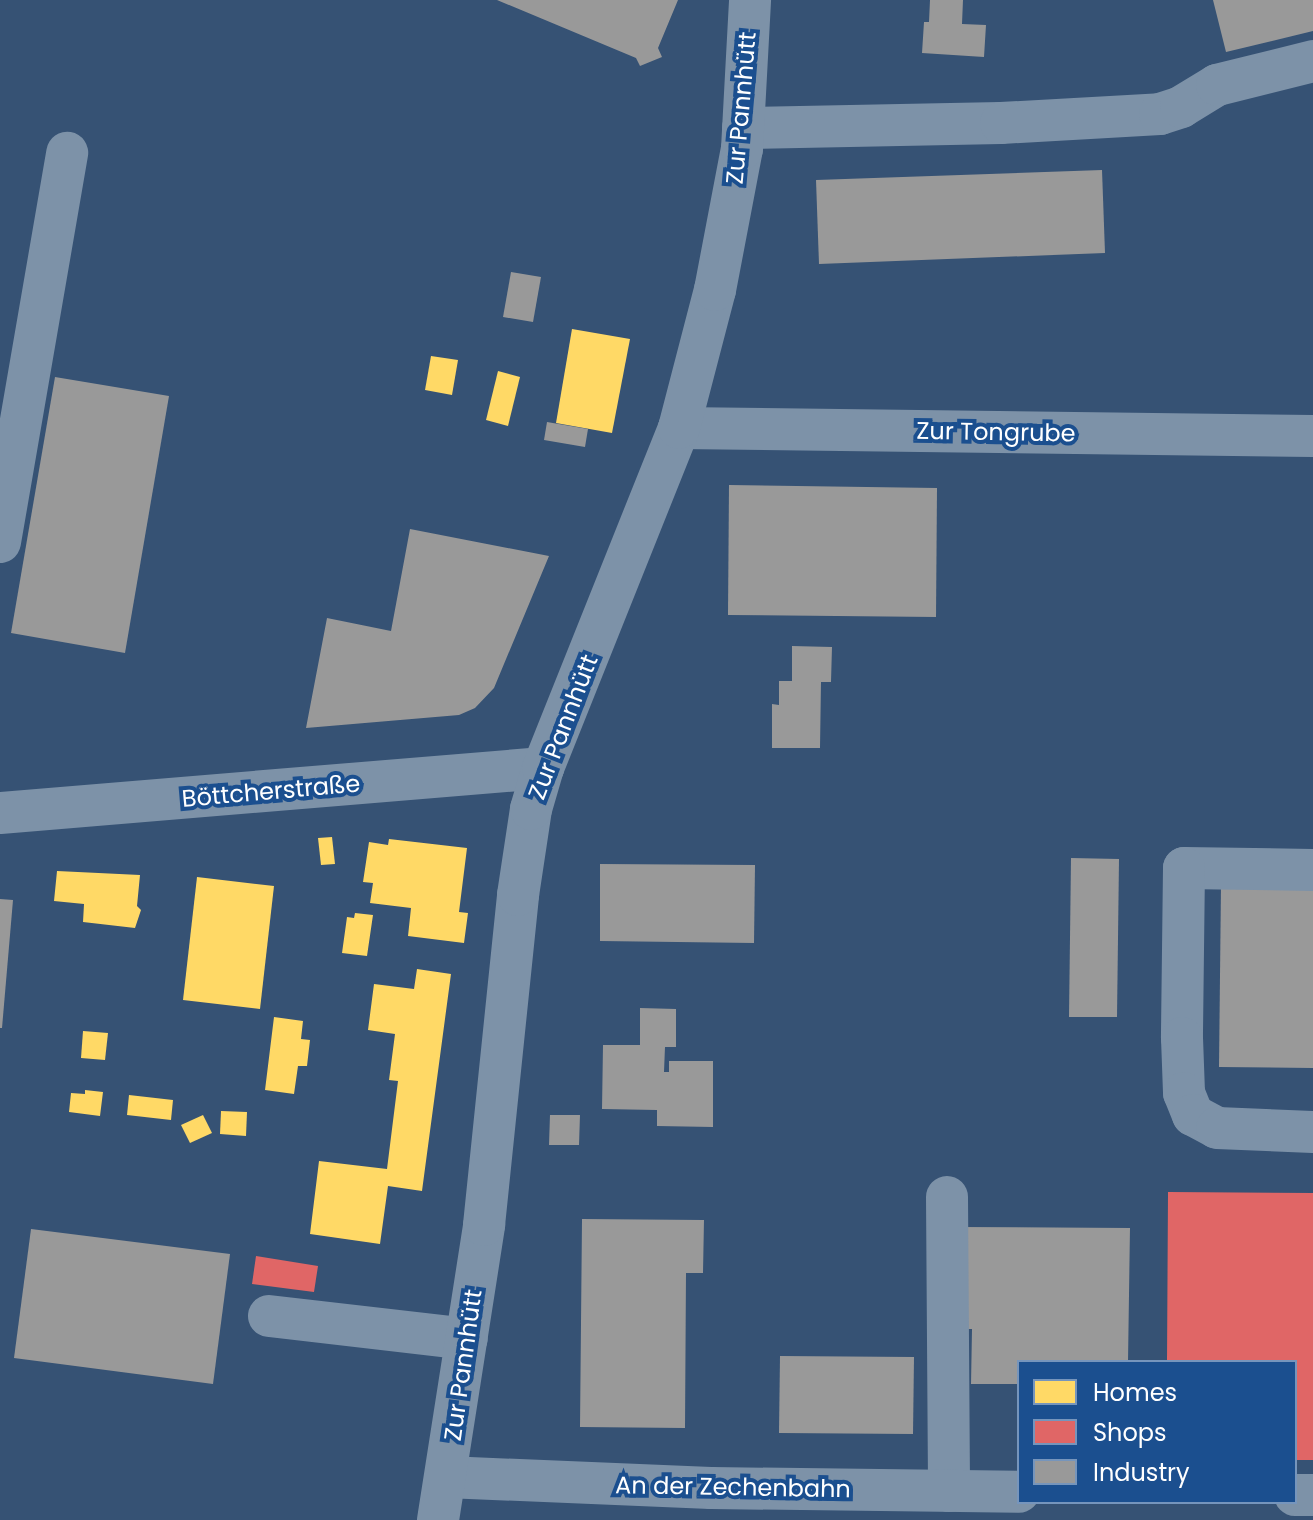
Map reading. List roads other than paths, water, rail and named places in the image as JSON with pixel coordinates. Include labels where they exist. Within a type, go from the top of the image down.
[{"type":"street","name":"Zur Pannhütt","points":[[438,1520],[484,1225],[518,895],[531,809],[543,768],[679,428],[715,290],[743,128],[750,0]]},
{"type":"street","points":[[743,128],[1001,123],[1160,114],[1181,107],[1217,85],[1313,61]]},
{"type":"street","points":[[0,542],[8,442],[67,153]]},
{"type":"street","name":"Zur Tongrube","points":[[679,428],[1313,436]]},
{"type":"street","name":"Böttcherstraße","points":[[0,813],[543,768]]},
{"type":"street","points":[[1313,870],[1184,868],[1182,1038],[1184,1093],[1193,1115],[1217,1128],[1313,1132]]},
{"type":"street","points":[[947,1197],[949,1491]]},
{"type":"street","points":[[269,1316],[467,1339]]},
{"type":"street","name":"An der Zechenbahn","points":[[446,1477],[711,1488],[1017,1492]]}]
